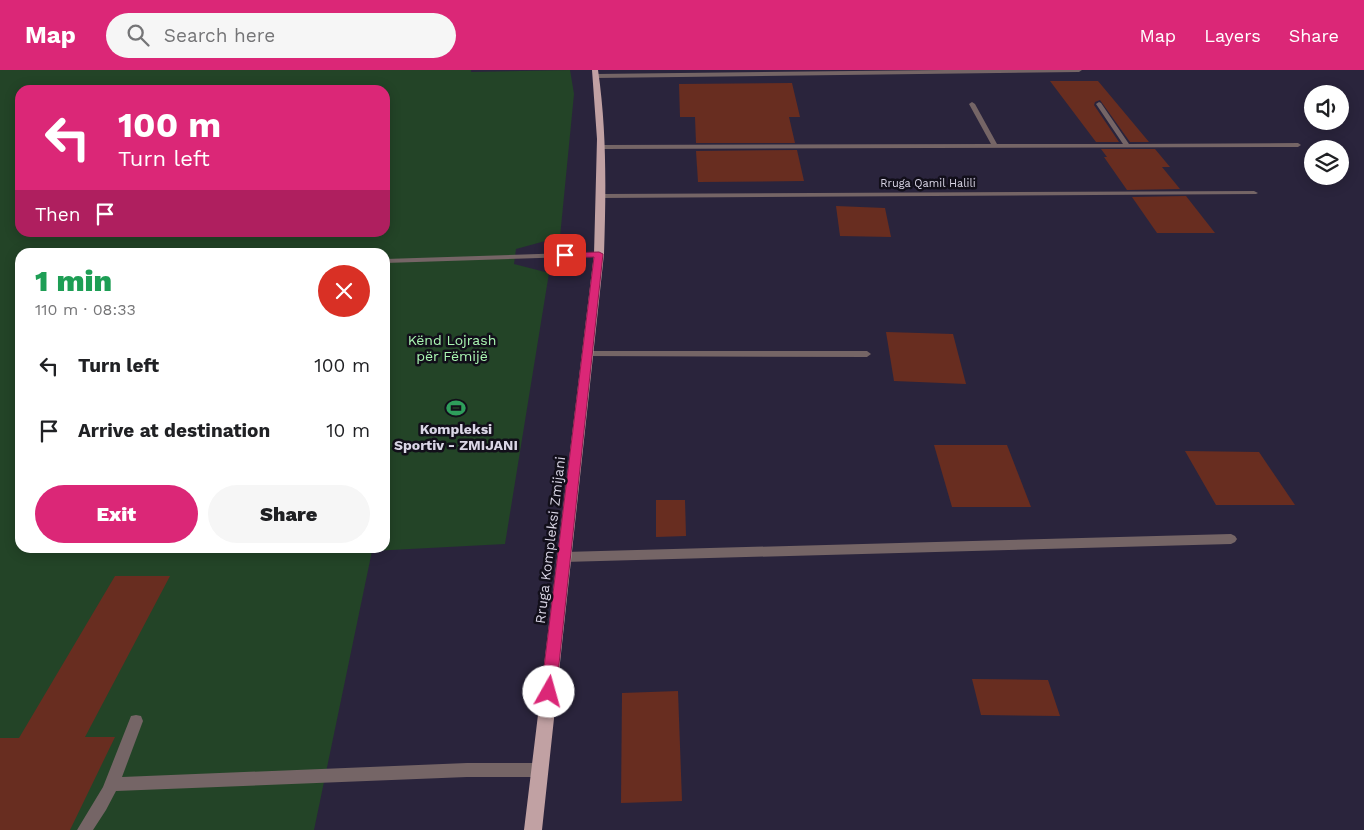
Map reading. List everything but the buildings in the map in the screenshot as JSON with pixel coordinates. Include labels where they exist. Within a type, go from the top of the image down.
[{"type":"main road","points":[[596,73],[602,147],[599,254]]},
{"type":"main road","name":"Rruga Kompleksi Zmijani","points":[[533,830],[599,254]]},
{"type":"lane","points":[[596,73],[1079,70]]},
{"type":"lane","points":[[972,104],[995,146]]},
{"type":"lane","points":[[1098,104],[1126,146]]},
{"type":"lane","points":[[602,147],[1298,145]]},
{"type":"lane","name":"Rruga Qamil Halili","points":[[602,196],[1254,193]]},
{"type":"lane","points":[[390,261],[599,254]]},
{"type":"lane","points":[[588,354],[867,354]]},
{"type":"lane","points":[[564,557],[1231,539]]},
{"type":"lane","points":[[84,830],[112,784],[136,721]]},
{"type":"lane","points":[[112,784],[458,770],[540,770]]},
{"type":"green space","name":"Kënd Lojrash për Fëmijë","points":[[0,70],[471,70],[471,72],[570,70],[574,94],[560,237],[516,249],[514,264],[549,273],[505,544],[390,550],[390,248],[15,248],[15,553],[372,553],[314,830],[0,830]]},
{"type":"place","name":"Kompleksi Sportiv - ZMIJANI","points":[[456,408]]},
{"type":"route","points":[[549,692],[599,254],[565,255]]}]
